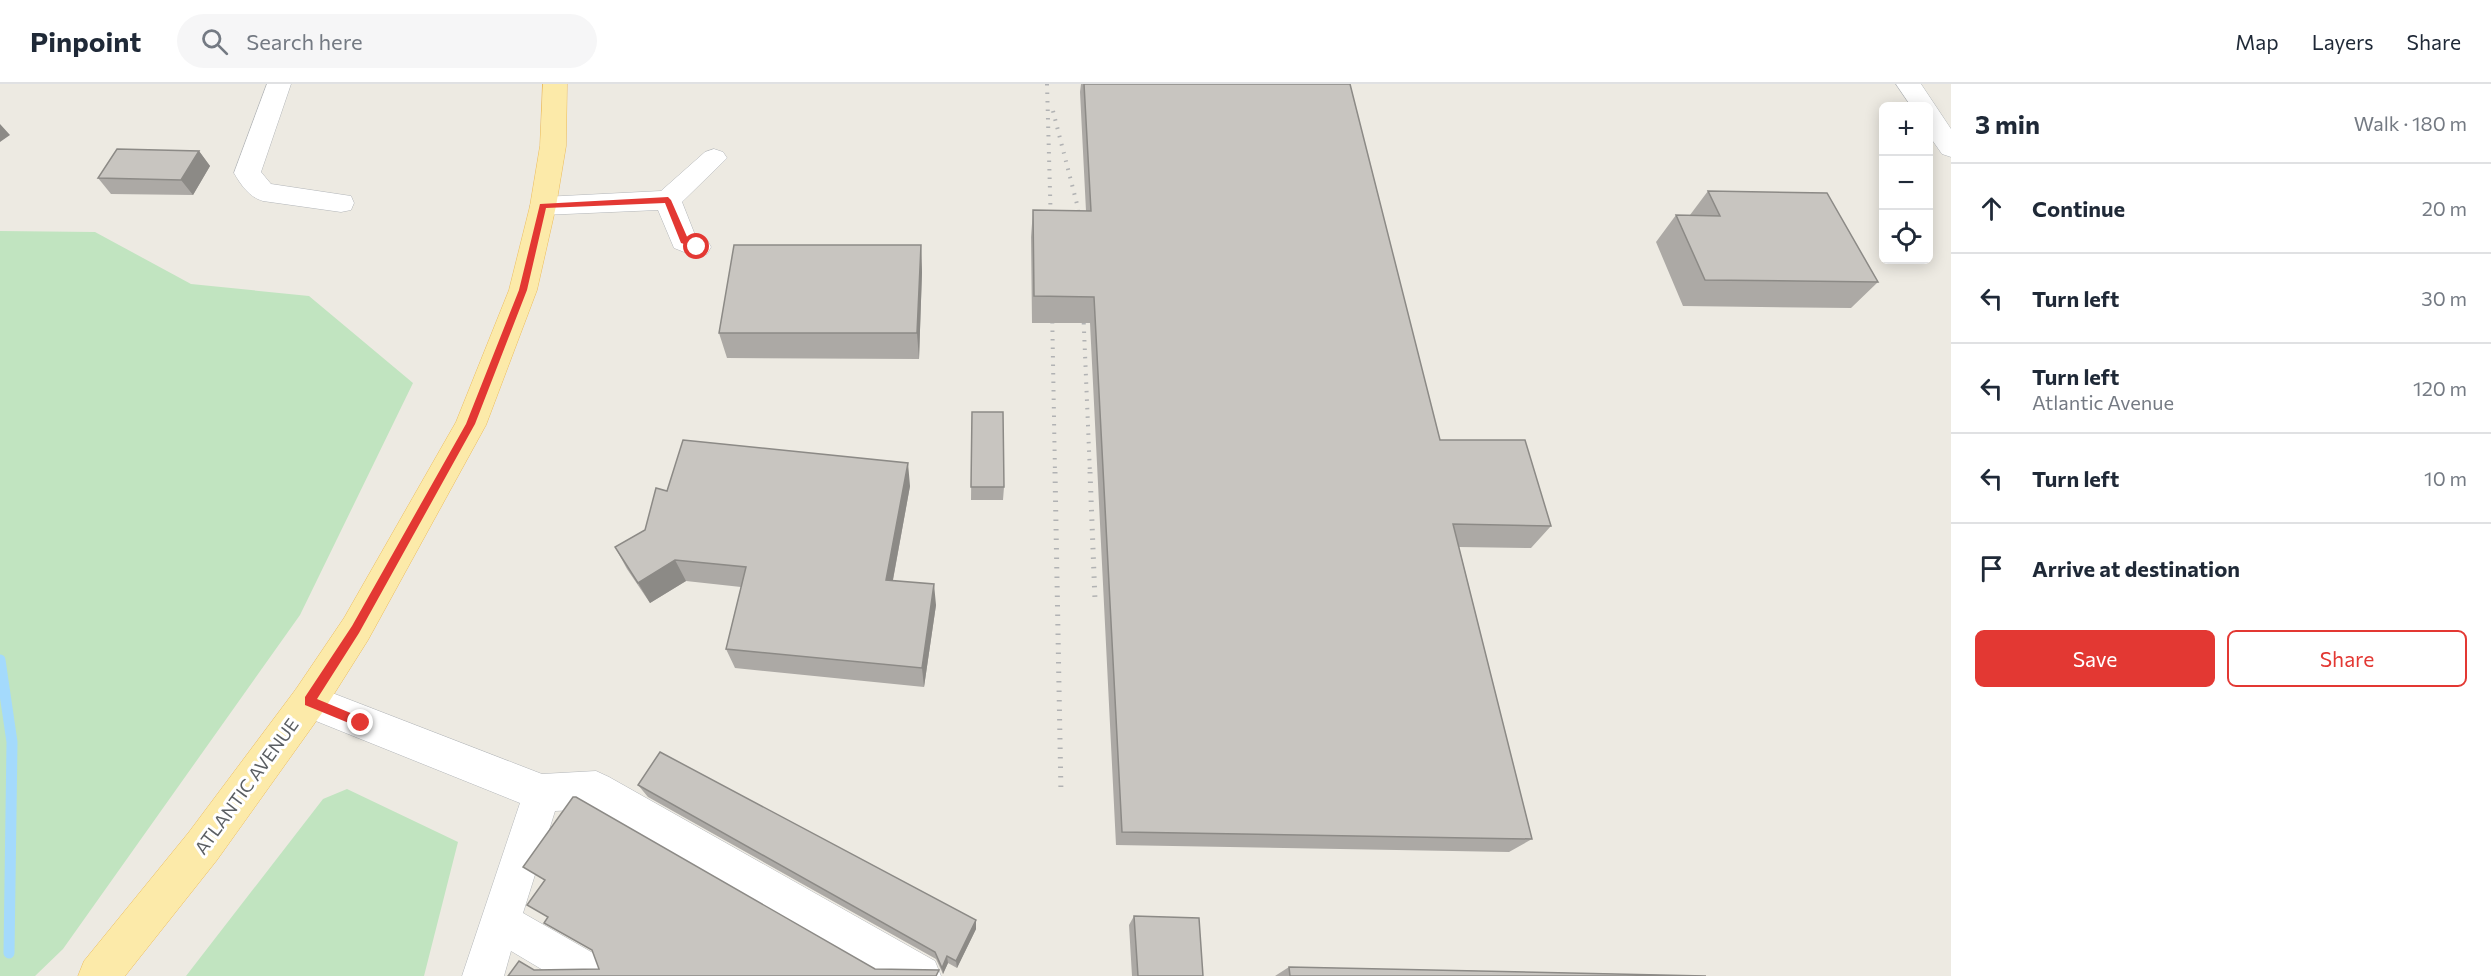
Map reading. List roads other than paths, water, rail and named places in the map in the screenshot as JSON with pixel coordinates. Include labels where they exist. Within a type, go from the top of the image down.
[{"type":"main road","name":"ATLANTIC AVENUE","points":[[99,976],[203,846],[309,701],[356,629],[470,424],[523,290],[543,206],[553,146],[555,84]]},
{"type":"street","points":[[279,84],[247,173],[263,192],[341,203]]},
{"type":"street","points":[[1908,84],[1920,102]]},
{"type":"street","points":[[1933,120],[1951,148]]},
{"type":"street","points":[[543,206],[668,200],[714,158]]},
{"type":"street","points":[[668,200],[684,241],[697,247]]},
{"type":"street","points":[[309,701],[542,792],[596,790],[920,976]]},
{"type":"street","points":[[483,976],[542,792]]},
{"type":"street","points":[[500,922],[592,976]]},
{"type":"waterway","points":[[0,660],[12,742],[9,953]]},
{"type":"railway","points":[[1047,84],[1051,227]]},
{"type":"railway","points":[[1053,111],[1078,208],[1079,228]]},
{"type":"railway","points":[[1052,305],[1055,474]]},
{"type":"railway","points":[[1083,306],[1090,474]]},
{"type":"railway","points":[[1055,472],[1061,794]]},
{"type":"railway","points":[[1090,472],[1095,600]]}]
